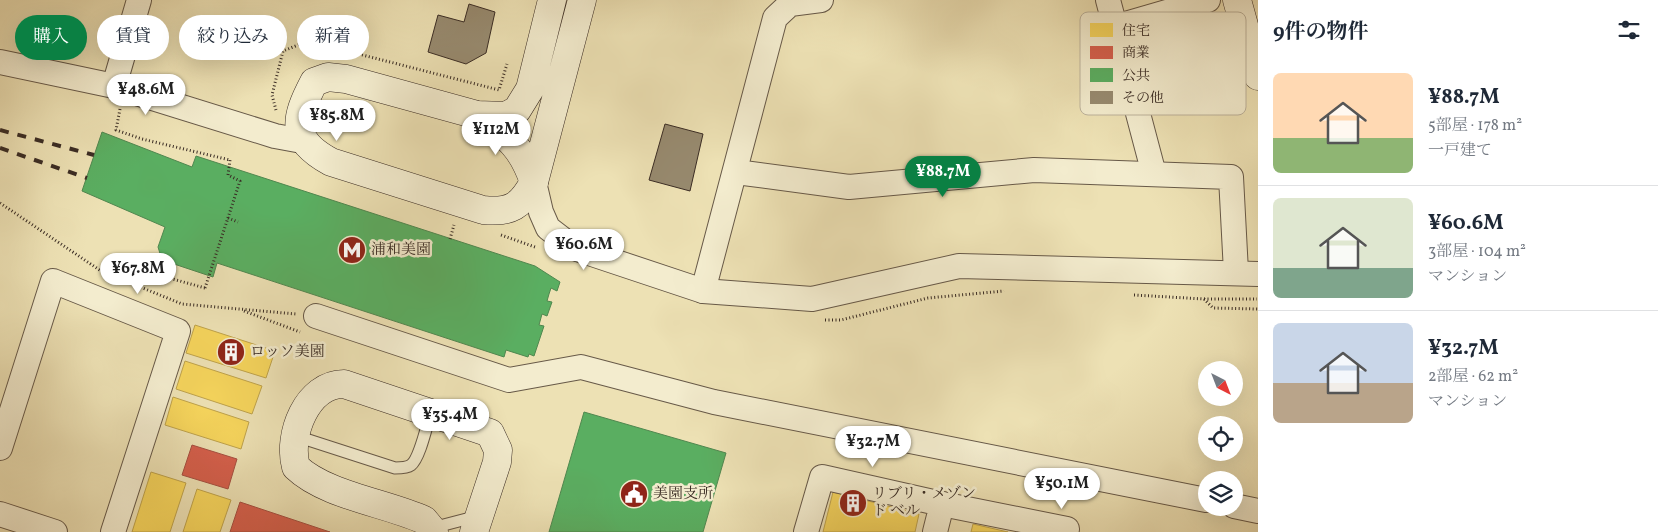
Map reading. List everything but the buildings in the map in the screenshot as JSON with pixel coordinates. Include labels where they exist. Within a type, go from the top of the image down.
[{"type":"street","points":[[117,97],[139,0]]},
{"type":"street","points":[[302,141],[299,123],[304,101],[314,82],[328,77],[346,78],[477,115],[506,116],[517,110],[525,100],[552,0]]},
{"type":"street","points":[[0,62],[117,97],[302,141],[314,153],[330,162],[483,210],[499,212],[513,208],[526,198],[534,182],[582,0]]},
{"type":"street","points":[[703,291],[736,172],[775,18],[790,4],[821,0]]},
{"type":"street","points":[[1167,12],[1208,0]]},
{"type":"street","points":[[1246,33],[1258,76]]},
{"type":"street","points":[[477,115],[518,146],[526,160],[534,182],[540,212],[548,228],[574,248],[703,291],[812,299],[959,266],[1247,273],[1231,177],[1034,170],[849,187],[736,172]]},
{"type":"street","points":[[1138,115],[1154,174]]},
{"type":"street","points":[[0,448],[53,281],[178,331],[113,532]]},
{"type":"street","points":[[308,324],[509,380],[581,367],[714,402],[1198,498]]},
{"type":"street","points":[[433,530],[424,520],[406,512],[324,485],[306,476],[296,467],[293,457],[296,436],[306,408],[314,396],[332,384],[344,384],[482,429],[495,440],[498,450],[497,462],[477,524]]},
{"type":"street","points":[[806,532],[822,477],[1072,531]]},
{"type":"street","points":[[935,532],[942,504]]},
{"type":"street","points":[[1243,508],[1258,511]]},
{"type":"street","points":[[0,514],[55,532]]},
{"type":"lane","points":[[296,436],[396,468],[404,468],[412,465],[416,458],[431,412]]},
{"type":"lane","points":[[433,530],[477,524]]},
{"type":"path","points":[[111,276],[115,263],[205,288],[240,181],[228,175],[230,160],[142,139],[116,130],[117,97]]},
{"type":"path","points":[[0,203],[101,271],[182,304],[241,310],[308,324]]},
{"type":"path","points":[[228,218],[238,222]]},
{"type":"path","points":[[450,238],[456,219]]},
{"type":"path","points":[[823,320],[841,320],[928,298],[1011,290]]},
{"type":"path","points":[[1126,294],[1204,299],[1257,299]]},
{"type":"path","points":[[1204,299],[1213,308],[1258,309]]},
{"type":"path","points":[[241,310],[308,324]]},
{"type":"railway","points":[[0,130],[94,155]]},
{"type":"railway","points":[[0,148],[87,178]]},
{"type":"place","name":"浦和美園","points":[[352,250]]},
{"type":"place","name":"ロッソ美園","points":[[231,352]]},
{"type":"place","name":"美園支所","points":[[634,494]]},
{"type":"place","name":"リブリ・メゾン ド ベル","points":[[853,503]]}]
